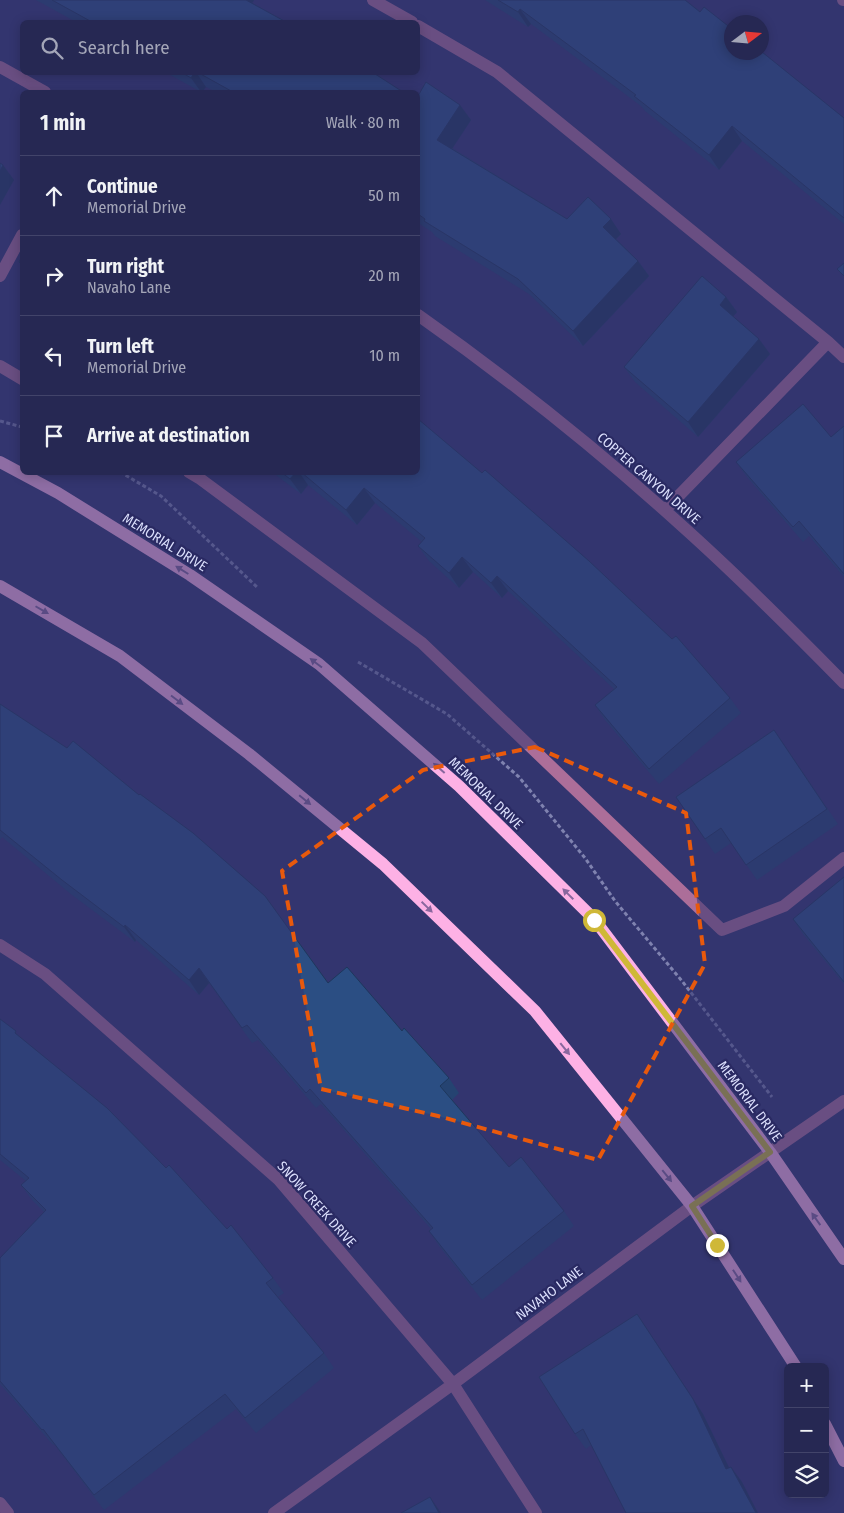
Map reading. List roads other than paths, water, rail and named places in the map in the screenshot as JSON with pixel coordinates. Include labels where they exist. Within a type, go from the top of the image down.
[{"type":"main road","name":"MEMORIAL DRIVE","points":[[0,462],[20,473]]},
{"type":"main road","name":"MEMORIAL DRIVE","points":[[24,475],[58,493],[190,575],[319,664],[460,786],[594,920],[770,1152],[844,1259]]},
{"type":"main road","points":[[0,586],[120,656],[249,754],[383,864],[535,1011],[692,1206],[793,1363]]},
{"type":"main road","points":[[829,1432],[844,1461]]},
{"type":"street","points":[[373,0],[408,20]]},
{"type":"street","points":[[420,27],[497,72],[828,342],[844,358]]},
{"type":"street","points":[[0,67],[41,90]]},
{"type":"street","points":[[0,276],[20,239]]},
{"type":"street","name":"COPPER CANYON DRIVE","points":[[420,317],[577,436],[664,510],[780,618],[844,683]]},
{"type":"street","points":[[664,510],[828,342]]},
{"type":"street","points":[[0,366],[20,378]]},
{"type":"street","points":[[194,475],[422,643],[722,930],[784,906],[844,858]]},
{"type":"street","name":"SNOW CREEK DRIVE","points":[[0,945],[45,974],[279,1180],[452,1384],[536,1513]]},
{"type":"street","name":"NAVAHO LANE","points":[[274,1513],[692,1206],[844,1101]]},
{"type":"street","points":[[0,1503],[8,1513]]}]
